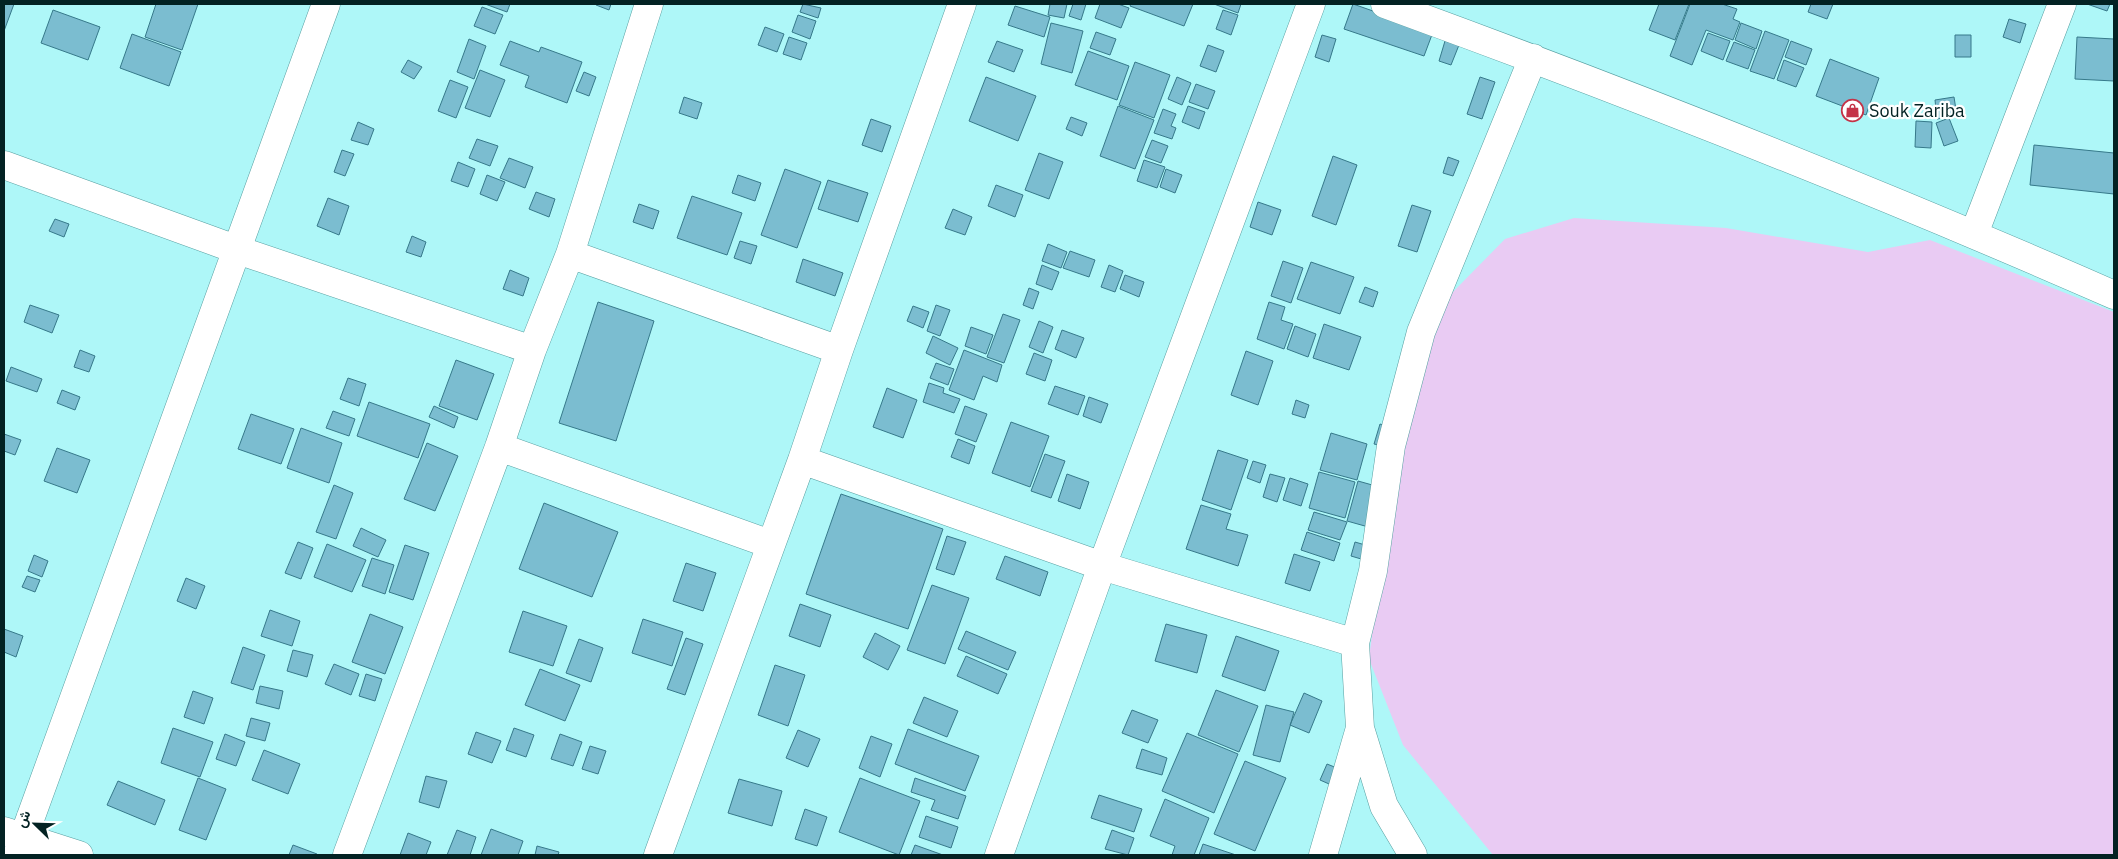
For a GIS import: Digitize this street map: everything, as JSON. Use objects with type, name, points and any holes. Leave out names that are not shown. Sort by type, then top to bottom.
[{"type":"street","points":[[79,855],[14,841],[238,250],[326,4]]},
{"type":"street","points":[[347,855],[532,350],[570,254],[649,4]]},
{"type":"street","points":[[658,855],[802,460],[839,350],[962,4]]},
{"type":"street","points":[[999,855],[1102,566],[1311,4]]},
{"type":"street","points":[[1385,4],[1533,58],[1974,234],[2114,295]]},
{"type":"street","points":[[1974,234],[2062,4]]},
{"type":"street","points":[[1413,855],[1384,806],[1360,728],[1356,644],[1373,571],[1392,446],[1421,332],[1533,58]]},
{"type":"street","points":[[4,165],[238,250],[532,350]]},
{"type":"street","points":[[570,254],[839,350]]},
{"type":"street","points":[[498,447],[770,544]]},
{"type":"street","points":[[802,460],[1102,566],[1356,644]]},
{"type":"street","points":[[1323,855],[1360,728]]},
{"type":"shaded area","points":[[1574,218],[1726,228],[1868,252],[1930,240],[2114,312],[2114,855],[1493,855],[1403,745],[1369,659],[1382,551],[1418,371],[1449,296],[1505,239]]},
{"type":"building","points":[[4,4],[14,4],[4,31]]},
{"type":"building","points":[[156,4],[198,4],[182,50],[145,37]]},
{"type":"building","points":[[485,4],[510,4],[507,12]]},
{"type":"building","points":[[596,4],[611,4],[609,10]]},
{"type":"building","points":[[803,4],[821,8],[818,18],[800,12]]},
{"type":"building","points":[[1050,4],[1067,4],[1064,18],[1048,15]]},
{"type":"building","points":[[1073,4],[1086,4],[1081,20],[1069,16]]},
{"type":"building","points":[[1100,4],[1118,4],[1129,8],[1121,28],[1095,18]]},
{"type":"building","points":[[1131,4],[1193,4],[1184,26],[1130,6]]},
{"type":"building","points":[[1214,4],[1241,4],[1238,13]]},
{"type":"building","points":[[1353,4],[1433,32],[1424,56],[1344,29]]},
{"type":"building","points":[[1659,4],[1689,4],[1675,40],[1649,30]]},
{"type":"building","points":[[1690,4],[1722,4],[1737,9],[1733,19],[1740,22],[1733,40],[1706,30],[1692,65],[1670,56]]},
{"type":"building","points":[[1811,4],[1833,4],[1827,19],[1808,12]]},
{"type":"building","points":[[2087,4],[2110,4],[2107,11]]},
{"type":"building","points":[[1015,6],[1050,17],[1044,37],[1008,25]]},
{"type":"building","points":[[482,7],[503,15],[495,34],[474,26]]},
{"type":"building","points":[[53,10],[100,27],[88,60],[41,43]]},
{"type":"building","points":[[1223,10],[1238,15],[1231,35],[1216,29]]},
{"type":"building","points":[[798,15],[816,21],[810,39],[792,32]]},
{"type":"building","points":[[2009,19],[2026,24],[2020,43],[2003,37]]},
{"type":"building","points":[[1051,23],[1083,31],[1072,73],[1041,64]]},
{"type":"building","points":[[1741,23],[1762,31],[1756,49],[1735,40]]},
{"type":"building","points":[[765,27],[784,34],[777,52],[758,45]]},
{"type":"building","points":[[1765,31],[1789,40],[1774,79],[1750,71]]},
{"type":"building","points":[[1096,32],[1116,39],[1110,55],[1090,48]]},
{"type":"building","points":[[1708,33],[1730,41],[1723,60],[1701,51]]},
{"type":"building","points":[[132,34],[181,52],[169,86],[120,68]]},
{"type":"building","points":[[1322,35],[1336,39],[1329,62],[1315,57]]},
{"type":"building","points":[[1955,35],[1971,35],[1971,57],[1955,57]]},
{"type":"building","points":[[789,37],[807,43],[801,60],[783,54]]},
{"type":"building","points":[[2077,37],[2114,39],[2114,81],[2075,79]]},
{"type":"building","points":[[469,39],[486,46],[474,79],[457,72]]},
{"type":"building","points":[[510,41],[539,52],[541,47],[582,62],[567,103],[525,87],[529,76],[500,65]]},
{"type":"building","points":[[997,41],[1023,50],[1014,72],[988,62]]},
{"type":"building","points":[[1445,41],[1459,45],[1451,65],[1439,61]]},
{"type":"building","points":[[1791,41],[1812,49],[1806,65],[1785,57]]},
{"type":"building","points":[[1734,42],[1755,50],[1748,69],[1726,61]]},
{"type":"building","points":[[1208,45],[1224,51],[1216,72],[1200,66]]},
{"type":"building","points":[[1088,51],[1129,66],[1117,100],[1075,85]]},
{"type":"building","points":[[1830,59],[1879,78],[1866,115],[1816,96]]},
{"type":"building","points":[[408,60],[422,67],[414,79],[401,72]]},
{"type":"building","points":[[1784,60],[1804,68],[1796,87],[1777,80]]},
{"type":"building","points":[[1135,62],[1170,75],[1154,118],[1119,105]]},
{"type":"building","points":[[480,70],[505,80],[490,117],[465,108]]},
{"type":"building","points":[[584,72],[596,77],[589,96],[576,91]]},
{"type":"building","points":[[986,77],[1036,96],[1018,141],[969,121]]},
{"type":"building","points":[[1177,77],[1191,83],[1182,105],[1168,99]]},
{"type":"building","points":[[1480,77],[1495,82],[1482,119],[1467,114]]},
{"type":"building","points":[[450,80],[468,87],[456,118],[438,111]]},
{"type":"building","points":[[1196,84],[1215,91],[1208,109],[1189,102]]},
{"type":"building","points":[[684,97],[702,103],[697,119],[679,113]]},
{"type":"building","points":[[1954,97],[1957,116],[1937,119],[1935,100]]},
{"type":"building","points":[[1118,106],[1154,120],[1135,169],[1100,156]]},
{"type":"building","points":[[1188,106],[1205,112],[1199,129],[1182,122]]},
{"type":"building","points":[[1163,109],[1176,114],[1171,126],[1176,128],[1172,139],[1154,133]]},
{"type":"building","points":[[1071,117],[1087,123],[1082,136],[1066,129]]},
{"type":"building","points":[[1949,118],[1958,141],[1944,146],[1936,123]]},
{"type":"building","points":[[871,119],[891,126],[882,152],[862,145]]},
{"type":"building","points":[[1916,121],[1932,122],[1931,148],[1915,147]]},
{"type":"building","points":[[358,122],[374,129],[368,145],[351,140]]},
{"type":"building","points":[[477,139],[498,146],[490,166],[469,158]]},
{"type":"building","points":[[1152,140],[1168,146],[1161,163],[1145,157]]},
{"type":"building","points":[[2034,145],[2114,153],[2114,194],[2030,185]]},
{"type":"building","points":[[342,150],[354,154],[345,176],[334,172]]},
{"type":"building","points":[[1039,153],[1063,162],[1049,199],[1025,190]]},
{"type":"building","points":[[1333,156],[1357,165],[1336,225],[1312,216]]},
{"type":"building","points":[[1448,157],[1459,161],[1453,176],[1443,173]]},
{"type":"building","points":[[509,158],[533,167],[525,188],[500,178]]},
{"type":"building","points":[[1144,160],[1165,167],[1157,188],[1137,181]]},
{"type":"building","points":[[458,162],[475,169],[468,187],[451,181]]},
{"type":"building","points":[[785,169],[821,182],[797,248],[761,235]]},
{"type":"building","points":[[1166,169],[1182,175],[1175,193],[1160,187]]},
{"type":"building","points":[[487,175],[505,182],[497,201],[480,194]]},
{"type":"building","points":[[738,175],[761,183],[755,201],[732,193]]},
{"type":"building","points":[[828,180],[868,193],[858,222],[818,209]]},
{"type":"building","points":[[996,185],[1023,195],[1015,217],[988,206]]},
{"type":"building","points":[[536,192],[555,199],[549,217],[529,209]]},
{"type":"building","points":[[692,196],[742,213],[727,255],[677,238]]},
{"type":"building","points":[[328,198],[349,206],[339,235],[317,226]]},
{"type":"building","points":[[1258,202],[1281,210],[1272,235],[1250,227]]},
{"type":"building","points":[[639,204],[659,211],[653,229],[633,222]]},
{"type":"building","points":[[1412,205],[1431,211],[1417,252],[1398,246]]},
{"type":"building","points":[[953,209],[972,217],[965,235],[945,228]]},
{"type":"building","points":[[55,219],[69,224],[64,237],[49,231]]},
{"type":"building","points":[[412,236],[426,242],[421,257],[406,252]]},
{"type":"building","points":[[740,241],[757,246],[751,264],[734,258]]},
{"type":"building","points":[[1048,244],[1067,252],[1061,268],[1042,261]]},
{"type":"building","points":[[1070,251],[1095,260],[1089,277],[1063,268]]},
{"type":"building","points":[[803,259],[843,273],[835,296],[796,282]]},
{"type":"building","points":[[1283,261],[1303,268],[1291,303],[1271,296]]},
{"type":"building","points":[[1311,262],[1354,277],[1340,314],[1297,299]]},
{"type":"building","points":[[1042,265],[1059,272],[1052,290],[1036,284]]},
{"type":"building","points":[[1109,265],[1123,271],[1115,292],[1101,287]]},
{"type":"building","points":[[510,270],[529,278],[523,296],[503,289]]},
{"type":"building","points":[[1125,275],[1144,282],[1139,297],[1120,289]]},
{"type":"building","points":[[1365,287],[1378,292],[1373,307],[1359,302]]},
{"type":"building","points":[[1029,288],[1039,292],[1033,309],[1023,305]]},
{"type":"building","points":[[598,302],[654,321],[616,441],[559,423]]},
{"type":"building","points":[[1269,302],[1285,307],[1281,320],[1293,324],[1284,349],[1257,339]]},
{"type":"building","points":[[30,305],[59,315],[52,333],[24,322]]},
{"type":"building","points":[[936,305],[950,310],[940,336],[927,331]]},
{"type":"building","points":[[913,306],[929,312],[923,328],[907,321]]},
{"type":"building","points":[[1003,314],[1020,320],[1004,363],[987,357]]},
{"type":"building","points":[[1039,321],[1053,327],[1043,353],[1029,347]]},
{"type":"building","points":[[1324,324],[1361,337],[1349,370],[1313,358]]},
{"type":"building","points":[[1295,326],[1316,334],[1308,357],[1287,349]]},
{"type":"building","points":[[971,327],[993,335],[986,354],[965,346]]},
{"type":"building","points":[[1062,330],[1084,338],[1076,358],[1055,349]]},
{"type":"building","points":[[933,336],[958,348],[950,365],[926,353]]},
{"type":"building","points":[[80,350],[95,356],[89,372],[74,367]]},
{"type":"building","points":[[964,350],[1002,365],[997,382],[983,376],[974,400],[949,390]]},
{"type":"building","points":[[1246,351],[1273,361],[1258,405],[1231,395]]},
{"type":"building","points":[[1034,353],[1052,360],[1045,381],[1026,374]]},
{"type":"building","points":[[456,360],[494,374],[477,420],[439,406]]},
{"type":"building","points":[[936,363],[954,369],[948,385],[930,378]]},
{"type":"building","points":[[11,367],[42,379],[37,392],[6,381]]},
{"type":"building","points":[[348,378],[366,384],[359,406],[340,399]]},
{"type":"building","points":[[929,383],[944,388],[943,393],[960,399],[954,413],[923,402]]},
{"type":"building","points":[[1055,386],[1085,396],[1078,415],[1048,404]]},
{"type":"building","points":[[887,388],[917,400],[903,438],[873,427]]},
{"type":"building","points":[[62,390],[80,397],[75,410],[57,403]]},
{"type":"building","points":[[1089,397],[1108,404],[1101,423],[1083,416]]},
{"type":"building","points":[[1296,400],[1309,405],[1305,418],[1292,414]]},
{"type":"building","points":[[369,402],[430,424],[418,458],[357,436]]},
{"type":"building","points":[[434,406],[458,417],[454,428],[429,417]]},
{"type":"building","points":[[965,406],[987,414],[976,442],[955,434]]},
{"type":"building","points":[[333,411],[355,419],[349,436],[326,428]]},
{"type":"building","points":[[251,414],[294,429],[281,464],[238,449]]},
{"type":"building","points":[[1011,422],[1049,436],[1030,487],[992,473]]},
{"type":"building","points":[[1380,424],[1393,428],[1388,447],[1374,444]]},
{"type":"building","points":[[301,428],[342,443],[329,483],[287,468]]},
{"type":"building","points":[[1331,433],[1367,444],[1357,480],[1320,470]]},
{"type":"building","points":[[4,434],[21,440],[15,455],[4,451]]},
{"type":"building","points":[[958,439],[975,446],[969,464],[951,457]]},
{"type":"building","points":[[427,443],[458,456],[435,511],[404,499]]},
{"type":"building","points":[[57,448],[90,460],[77,493],[44,481]]},
{"type":"building","points":[[1218,450],[1248,460],[1231,510],[1202,500]]},
{"type":"building","points":[[1045,454],[1065,461],[1051,498],[1031,491]]},
{"type":"building","points":[[1253,461],[1266,465],[1260,483],[1247,478]]},
{"type":"building","points":[[1319,472],[1355,482],[1345,518],[1309,508]]},
{"type":"building","points":[[1067,474],[1089,482],[1080,509],[1058,501]]},
{"type":"building","points":[[1270,474],[1285,478],[1277,502],[1263,497]]},
{"type":"building","points":[[1290,478],[1308,484],[1301,506],[1283,500]]},
{"type":"building","points":[[1358,481],[1383,488],[1372,528],[1347,521]]},
{"type":"building","points":[[334,485],[353,493],[336,539],[316,532]]},
{"type":"building","points":[[841,494],[943,529],[908,629],[806,594]]},
{"type":"building","points":[[544,503],[618,532],[592,597],[519,569]]},
{"type":"building","points":[[1201,505],[1231,514],[1226,529],[1248,535],[1238,566],[1186,549]]},
{"type":"building","points":[[1314,512],[1347,522],[1340,540],[1308,530]]},
{"type":"building","points":[[361,528],[386,540],[378,557],[353,546]]},
{"type":"building","points":[[1307,532],[1340,543],[1334,561],[1301,550]]},
{"type":"building","points":[[947,536],[966,542],[954,575],[936,569]]},
{"type":"building","points":[[298,542],[313,548],[301,579],[285,573]]},
{"type":"building","points":[[1355,542],[1372,547],[1368,561],[1351,556]]},
{"type":"building","points":[[327,544],[366,560],[352,592],[314,577]]},
{"type":"building","points":[[405,545],[429,553],[413,600],[389,592]]},
{"type":"building","points":[[1294,554],[1320,562],[1310,591],[1285,583]]},
{"type":"building","points":[[34,555],[48,561],[42,577],[28,571]]},
{"type":"building","points":[[1005,556],[1048,572],[1040,596],[996,579]]},
{"type":"building","points":[[372,558],[394,565],[385,594],[362,586]]},
{"type":"building","points":[[686,563],[716,573],[703,611],[673,601]]},
{"type":"building","points":[[27,576],[40,580],[35,592],[22,587]]},
{"type":"building","points":[[186,578],[205,586],[196,609],[177,601]]},
{"type":"building","points":[[932,585],[969,598],[945,664],[907,650]]},
{"type":"building","points":[[800,604],[831,615],[820,647],[789,636]]},
{"type":"building","points":[[270,610],[300,621],[292,646],[261,636]]},
{"type":"building","points":[[523,611],[567,626],[553,666],[509,652]]},
{"type":"building","points":[[370,614],[403,627],[385,674],[352,662]]},
{"type":"building","points":[[643,619],[683,632],[672,666],[632,653]]},
{"type":"building","points":[[1166,624],[1207,635],[1197,673],[1155,661]]},
{"type":"building","points":[[4,629],[23,636],[16,657],[4,652]]},
{"type":"building","points":[[966,631],[1016,652],[1008,670],[958,649]]},
{"type":"building","points":[[875,633],[900,646],[888,670],[863,657]]},
{"type":"building","points":[[1236,636],[1279,651],[1265,691],[1222,676]]},
{"type":"building","points":[[686,638],[703,644],[685,695],[667,689]]},
{"type":"building","points":[[579,639],[603,648],[591,682],[566,673]]},
{"type":"building","points":[[243,647],[265,655],[253,690],[231,683]]},
{"type":"building","points":[[293,650],[313,655],[307,677],[287,671]]},
{"type":"building","points":[[966,656],[1007,674],[998,694],[957,676]]},
{"type":"building","points":[[334,664],[359,674],[351,695],[325,684]]},
{"type":"building","points":[[775,665],[805,675],[788,726],[758,715]]},
{"type":"building","points":[[540,669],[580,685],[565,721],[525,705]]},
{"type":"building","points":[[366,674],[382,679],[375,701],[359,696]]},
{"type":"building","points":[[260,686],[283,691],[279,709],[256,703]]},
{"type":"building","points":[[1216,690],[1258,706],[1239,752],[1198,735]]},
{"type":"building","points":[[193,691],[213,698],[204,724],[184,717]]},
{"type":"building","points":[[1304,693],[1322,701],[1309,733],[1290,725]]},
{"type":"building","points":[[924,697],[958,711],[947,737],[913,723]]},
{"type":"building","points":[[1266,705],[1294,712],[1280,762],[1253,755]]},
{"type":"building","points":[[1132,710],[1158,720],[1148,743],[1122,733]]},
{"type":"building","points":[[251,718],[270,723],[265,741],[246,736]]},
{"type":"building","points":[[173,728],[213,742],[200,777],[161,763]]},
{"type":"building","points":[[514,728],[534,735],[526,757],[506,750]]},
{"type":"building","points":[[908,729],[979,756],[965,791],[895,764]]},
{"type":"building","points":[[798,730],[820,739],[808,767],[786,758]]},
{"type":"building","points":[[476,732],[501,741],[492,763],[468,754]]},
{"type":"building","points":[[1187,733],[1238,754],[1214,813],[1162,791]]},
{"type":"building","points":[[225,734],[245,742],[236,766],[216,759]]},
{"type":"building","points":[[560,734],[582,742],[573,766],[551,759]]},
{"type":"building","points":[[871,736],[892,744],[880,777],[859,768]]},
{"type":"building","points":[[590,746],[606,751],[598,774],[582,769]]},
{"type":"building","points":[[1142,749],[1167,758],[1162,775],[1136,768]]},
{"type":"building","points":[[264,750],[300,764],[288,794],[252,780]]},
{"type":"building","points":[[1245,761],[1286,778],[1255,851],[1214,834]]},
{"type":"building","points":[[1327,764],[1342,770],[1336,787],[1320,780]]},
{"type":"building","points":[[426,776],[447,781],[439,808],[419,802]]},
{"type":"building","points":[[198,778],[226,789],[206,840],[179,830]]},
{"type":"building","points":[[860,778],[920,801],[899,855],[839,832]]},
{"type":"building","points":[[915,778],[966,796],[958,819],[931,810],[935,800],[911,792]]},
{"type":"building","points":[[739,779],[782,791],[772,826],[728,813]]},
{"type":"building","points":[[118,781],[165,800],[155,825],[107,805]]},
{"type":"building","points":[[1099,795],[1142,809],[1134,832],[1091,818]]},
{"type":"building","points":[[1165,799],[1209,818],[1194,855],[1172,855],[1175,846],[1150,836]]},
{"type":"building","points":[[805,809],[827,817],[817,846],[795,839]]},
{"type":"building","points":[[926,816],[958,827],[951,848],[919,837]]},
{"type":"building","points":[[491,829],[523,841],[518,855],[481,855]]},
{"type":"building","points":[[457,830],[476,837],[470,855],[447,855]]},
{"type":"building","points":[[1112,830],[1134,838],[1128,855],[1105,849]]},
{"type":"building","points":[[408,833],[431,842],[426,855],[400,855]]},
{"type":"building","points":[[1203,844],[1236,855],[1199,855]]},
{"type":"building","points":[[293,845],[317,854],[317,855],[289,855]]},
{"type":"building","points":[[915,845],[943,855],[911,855]]},
{"type":"building","points":[[537,846],[559,852],[558,855],[535,855]]},
{"type":"place","name":"Souk Zariba","points":[[1853,111]]}]
